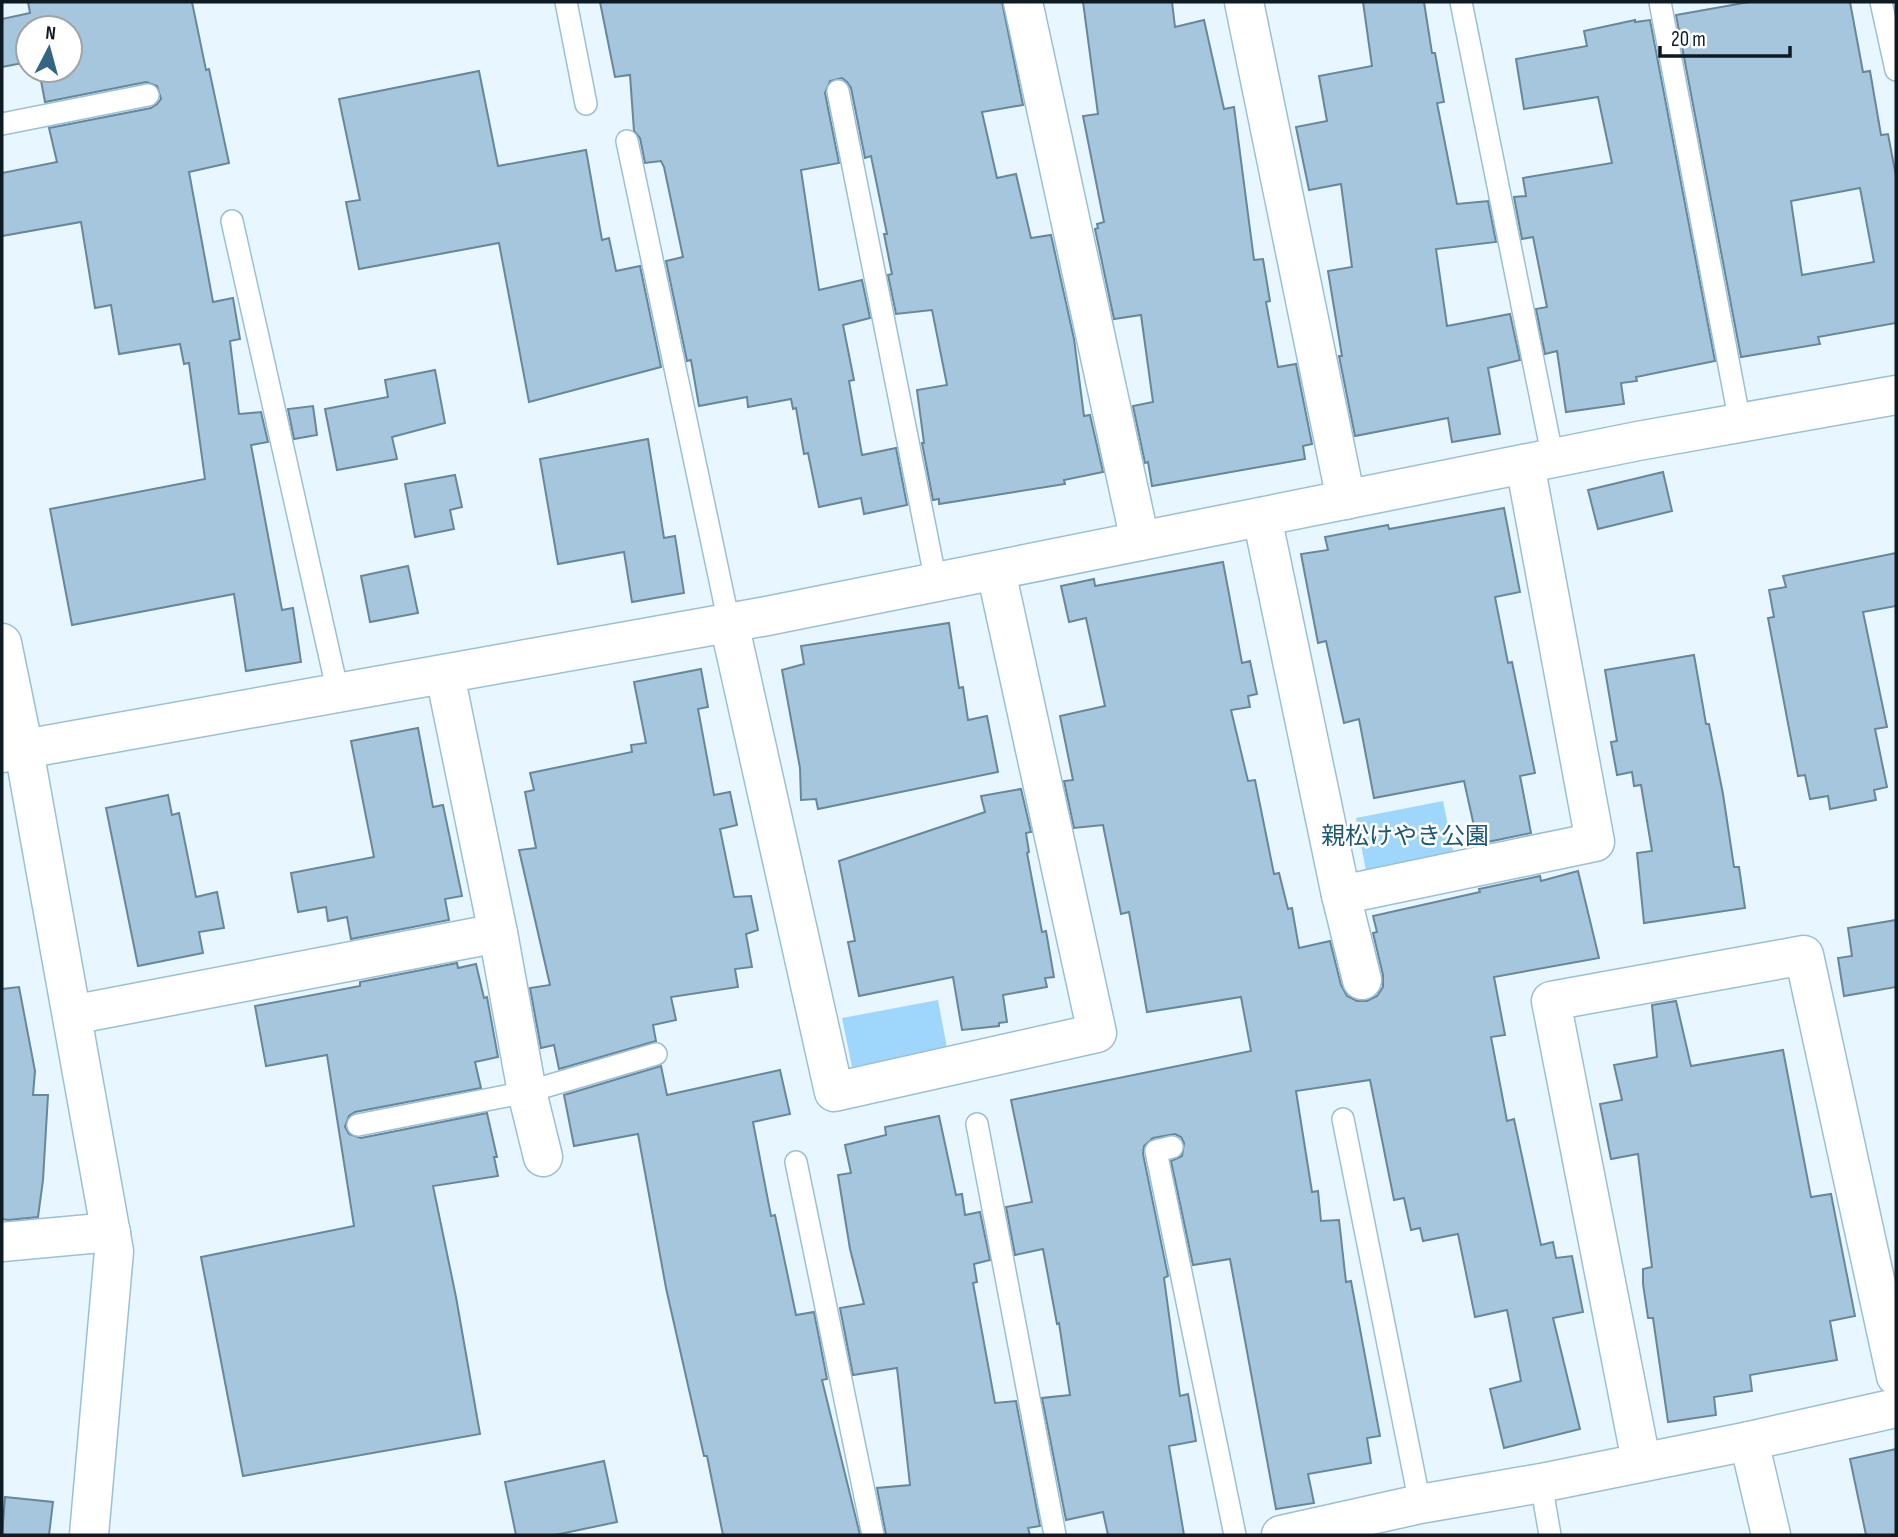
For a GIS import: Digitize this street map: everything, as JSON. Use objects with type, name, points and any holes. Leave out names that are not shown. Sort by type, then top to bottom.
[{"type":"street","points":[[1023,2],[1140,541]]},
{"type":"street","points":[[1244,2],[1346,500]]},
{"type":"street","points":[[13,752],[729,623],[1539,461],[1896,395]]},
{"type":"street","points":[[1342,895],[1595,842],[1539,461]]},
{"type":"street","points":[[1262,517],[1362,980]]},
{"type":"street","points":[[729,623],[834,1092],[1097,1033],[996,570]]},
{"type":"street","points":[[2,643],[13,752],[72,1015],[114,1251],[89,1535]]},
{"type":"street","points":[[445,675],[498,933],[527,1092],[543,1157]]},
{"type":"street","points":[[72,1015],[498,933]]},
{"type":"street","points":[[1641,1461],[1551,1001],[1804,955],[1896,1376]]},
{"type":"street","points":[[2,1242],[111,1232]]},
{"type":"street","points":[[1281,1535],[1350,1528],[1420,1504],[1541,1483],[1896,1408]]},
{"type":"street","points":[[1749,1441],[1771,1535]]},
{"type":"lane","points":[[566,2],[586,104]]},
{"type":"lane","points":[[1461,2],[1539,461]]},
{"type":"lane","points":[[1660,2],[1740,423]]},
{"type":"lane","points":[[1881,2],[1896,70]]},
{"type":"lane","points":[[838,90],[936,582]]},
{"type":"lane","points":[[2,124],[148,95]]},
{"type":"lane","points":[[628,141],[729,623]]},
{"type":"lane","points":[[232,221],[338,694]]},
{"type":"lane","points":[[358,1125],[527,1092],[656,1054]]},
{"type":"lane","points":[[1343,1119],[1420,1504]]},
{"type":"lane","points":[[977,1124],[1055,1535]]},
{"type":"lane","points":[[1172,1147],[1156,1152],[1235,1535]]},
{"type":"lane","points":[[796,1163],[873,1535]]},
{"type":"lane","points":[[1541,1483],[1550,1535]]},
{"type":"green space","name":"親松けやき公園","points":[[1443,801],[1454,855],[1366,871],[1356,818]]},
{"type":"green space","points":[[938,1000],[947,1048],[852,1067],[842,1018]]},
{"type":"building","points":[[28,2],[192,2],[229,163],[189,172],[213,302],[233,298],[240,339],[230,341],[239,414],[261,412],[268,442],[251,445],[282,610],[293,608],[301,662],[246,671],[234,594],[72,625],[50,509],[205,479],[189,363],[184,364],[180,344],[119,354],[111,305],[95,308],[81,222],[2,236],[2,173],[57,162],[49,128],[151,108],[161,99],[157,86],[146,82],[45,102],[42,84],[84,84],[84,14],[25,14],[30,13]]},
{"type":"building","points":[[600,2],[1002,2],[1023,105],[982,112],[997,178],[1016,174],[1031,238],[1051,235],[1074,339],[1084,416],[1090,415],[1103,472],[1064,480],[1065,484],[939,504],[939,499],[933,500],[922,443],[917,390],[947,385],[932,310],[896,314],[888,275],[892,274],[884,234],[887,234],[871,156],[865,158],[851,88],[842,78],[830,81],[825,93],[839,163],[801,170],[819,290],[862,280],[870,318],[843,325],[854,380],[849,381],[862,455],[896,448],[907,505],[864,514],[861,498],[819,507],[808,453],[804,454],[796,408],[793,409],[791,399],[748,407],[747,397],[699,406],[691,360],[687,361],[666,261],[683,257],[664,167],[661,161],[645,163],[640,138],[634,131],[630,75],[615,77]]},
{"type":"building","points":[[1083,2],[1172,2],[1175,27],[1204,20],[1224,109],[1234,107],[1254,260],[1263,259],[1270,301],[1266,302],[1278,367],[1296,364],[1312,444],[1303,446],[1305,459],[1152,486],[1133,406],[1153,402],[1141,315],[1114,319],[1095,229],[1098,228],[1097,224],[1104,222],[1083,116],[1098,114]]},
{"type":"building","points":[[1363,2],[1424,2],[1432,53],[1435,53],[1444,102],[1437,103],[1457,204],[1488,201],[1496,242],[1436,249],[1447,326],[1510,314],[1520,360],[1488,368],[1500,434],[1452,442],[1448,418],[1355,436],[1339,356],[1342,356],[1328,271],[1352,267],[1341,184],[1309,190],[1296,127],[1327,121],[1319,76],[1372,66]]},
{"type":"building","points":[[1749,2],[1850,2],[1863,72],[1870,71],[1881,135],[1888,134],[1896,176],[1896,323],[1818,337],[1820,344],[1741,357],[1676,15]],"holes":[[[1860,188],[1874,262],[1802,275],[1791,201]]]},
{"type":"building","points":[[14,16],[14,65],[2,67],[2,19]]},
{"type":"building","points":[[1635,20],[1650,20],[1715,361],[1636,377],[1637,381],[1621,383],[1624,404],[1566,412],[1557,351],[1545,354],[1536,309],[1547,307],[1533,237],[1522,239],[1514,197],[1526,196],[1523,178],[1612,163],[1598,97],[1524,109],[1516,59],[1587,46],[1584,31]]},
{"type":"building","points":[[479,71],[498,166],[586,150],[602,240],[609,238],[616,271],[640,266],[661,367],[529,402],[499,243],[359,269],[346,202],[360,200],[339,99]]},
{"type":"building","points":[[435,370],[445,423],[392,437],[397,459],[337,470],[325,409],[388,397],[385,380]]},
{"type":"building","points":[[313,406],[317,435],[294,439],[288,409]]},
{"type":"building","points":[[648,439],[664,538],[675,536],[684,593],[632,602],[624,552],[558,564],[540,459]]},
{"type":"building","points":[[1663,472],[1672,511],[1598,529],[1588,490]]},
{"type":"building","points":[[455,475],[462,507],[450,510],[454,529],[415,537],[405,484]]},
{"type":"building","points":[[1504,508],[1520,592],[1495,597],[1508,663],[1512,662],[1535,773],[1520,776],[1531,833],[1478,844],[1464,781],[1374,798],[1359,719],[1344,723],[1326,641],[1318,643],[1301,554],[1328,550],[1325,537],[1388,525],[1389,529]]},
{"type":"building","points":[[1896,553],[1896,606],[1863,612],[1887,727],[1875,729],[1887,787],[1874,790],[1876,800],[1830,809],[1828,796],[1810,799],[1805,775],[1798,776],[1768,618],[1774,617],[1769,590],[1786,587],[1783,576]]},
{"type":"building","points":[[1223,562],[1242,663],[1250,661],[1257,694],[1248,696],[1250,707],[1231,710],[1248,781],[1255,780],[1274,874],[1279,873],[1288,909],[1292,908],[1299,948],[1330,941],[1341,985],[1347,996],[1357,1001],[1367,1001],[1377,996],[1383,987],[1383,975],[1373,933],[1377,932],[1373,916],[1480,892],[1479,889],[1540,876],[1541,881],[1578,871],[1599,958],[1494,977],[1505,1035],[1491,1037],[1507,1121],[1514,1119],[1541,1245],[1553,1242],[1556,1258],[1572,1256],[1583,1312],[1553,1318],[1580,1429],[1504,1448],[1490,1389],[1521,1381],[1507,1310],[1475,1317],[1458,1234],[1423,1241],[1420,1228],[1411,1230],[1404,1198],[1394,1200],[1370,1080],[1296,1091],[1312,1192],[1318,1191],[1321,1221],[1339,1220],[1346,1282],[1351,1281],[1380,1436],[1367,1438],[1371,1463],[1308,1474],[1314,1503],[1276,1509],[1230,1259],[1193,1265],[1171,1161],[1182,1156],[1184,1143],[1181,1137],[1175,1134],[1153,1138],[1144,1146],[1143,1154],[1168,1276],[1164,1278],[1180,1396],[1188,1394],[1196,1441],[1169,1446],[1184,1535],[1108,1535],[1103,1512],[1066,1520],[1042,1398],[1070,1395],[1059,1323],[1057,1324],[1043,1249],[1015,1255],[1006,1207],[1032,1202],[1011,1100],[1251,1051],[1241,997],[1147,1012],[1129,912],[1121,914],[1103,825],[1074,828],[1064,781],[1073,780],[1060,716],[1105,706],[1086,618],[1069,622],[1061,586],[1094,579],[1095,586]]},
{"type":"building","points":[[408,566],[418,613],[370,622],[361,576]]},
{"type":"building","points":[[949,623],[959,688],[963,687],[968,720],[987,716],[998,772],[818,809],[816,799],[801,800],[800,768],[782,670],[804,664],[801,646]]},
{"type":"building","points":[[1694,655],[1706,724],[1709,724],[1723,794],[1734,867],[1739,867],[1745,908],[1644,923],[1637,853],[1652,851],[1641,785],[1634,786],[1632,772],[1617,775],[1611,742],[1617,741],[1605,670]]},
{"type":"building","points":[[701,669],[708,707],[698,709],[714,795],[730,792],[737,825],[720,829],[734,897],[751,896],[758,930],[746,934],[752,967],[735,969],[738,987],[671,997],[676,1020],[653,1025],[656,1041],[559,1069],[554,1045],[541,1048],[530,988],[550,985],[519,850],[536,848],[525,792],[534,790],[530,773],[632,752],[631,745],[646,743],[634,682]]},
{"type":"building","points":[[418,728],[433,807],[443,805],[462,896],[445,899],[449,920],[351,939],[347,917],[328,921],[326,907],[298,912],[291,873],[374,857],[351,741]]},
{"type":"building","points":[[1021,789],[1031,832],[1026,833],[1027,853],[1042,932],[1046,931],[1054,977],[1045,978],[1047,987],[1003,995],[1007,1022],[999,1023],[999,1026],[962,1030],[953,977],[859,996],[848,942],[855,941],[839,861],[985,812],[981,796]]},
{"type":"building","points":[[168,795],[172,815],[179,813],[196,897],[217,892],[224,928],[199,932],[203,953],[138,966],[106,808]]},
{"type":"building","points":[[1896,920],[1896,987],[1844,996],[1838,958],[1852,956],[1848,928]]},
{"type":"building","points":[[457,963],[458,968],[476,964],[484,998],[487,997],[498,1057],[475,1062],[481,1088],[355,1112],[349,1116],[345,1127],[349,1134],[361,1138],[487,1113],[497,1157],[494,1157],[498,1176],[433,1186],[480,1434],[243,1476],[201,1257],[354,1226],[327,1055],[266,1066],[255,1006],[360,986],[360,982]]},
{"type":"building","points":[[19,987],[35,1071],[33,1095],[48,1095],[38,1217],[8,1220],[2,1219],[2,989]]},
{"type":"building","points":[[1676,1001],[1691,1066],[1783,1050],[1811,1197],[1831,1194],[1855,1316],[1830,1321],[1837,1360],[1750,1375],[1752,1391],[1714,1397],[1716,1415],[1668,1422],[1653,1318],[1648,1318],[1643,1284],[1643,1269],[1652,1267],[1638,1154],[1611,1159],[1600,1104],[1622,1100],[1614,1065],[1657,1057],[1652,1005]]},
{"type":"building","points":[[661,1066],[667,1095],[780,1070],[790,1114],[753,1122],[771,1216],[775,1215],[796,1315],[814,1312],[827,1379],[822,1380],[860,1535],[723,1535],[707,1456],[704,1456],[666,1288],[638,1134],[574,1146],[564,1095]]},
{"type":"building","points":[[939,1116],[956,1195],[962,1194],[965,1215],[980,1212],[990,1260],[974,1264],[977,1282],[973,1283],[995,1403],[1016,1401],[1040,1526],[1028,1528],[1030,1535],[886,1535],[877,1488],[910,1485],[897,1368],[853,1375],[840,1308],[864,1304],[850,1249],[838,1175],[851,1173],[845,1145],[886,1135],[885,1127]]},
{"type":"building","points":[[1896,1449],[1896,1535],[1866,1535],[1850,1459]]},
{"type":"building","points":[[604,1461],[617,1522],[555,1535],[516,1535],[505,1482]]},
{"type":"building","points":[[5,1497],[53,1502],[49,1535],[2,1535]]}]
